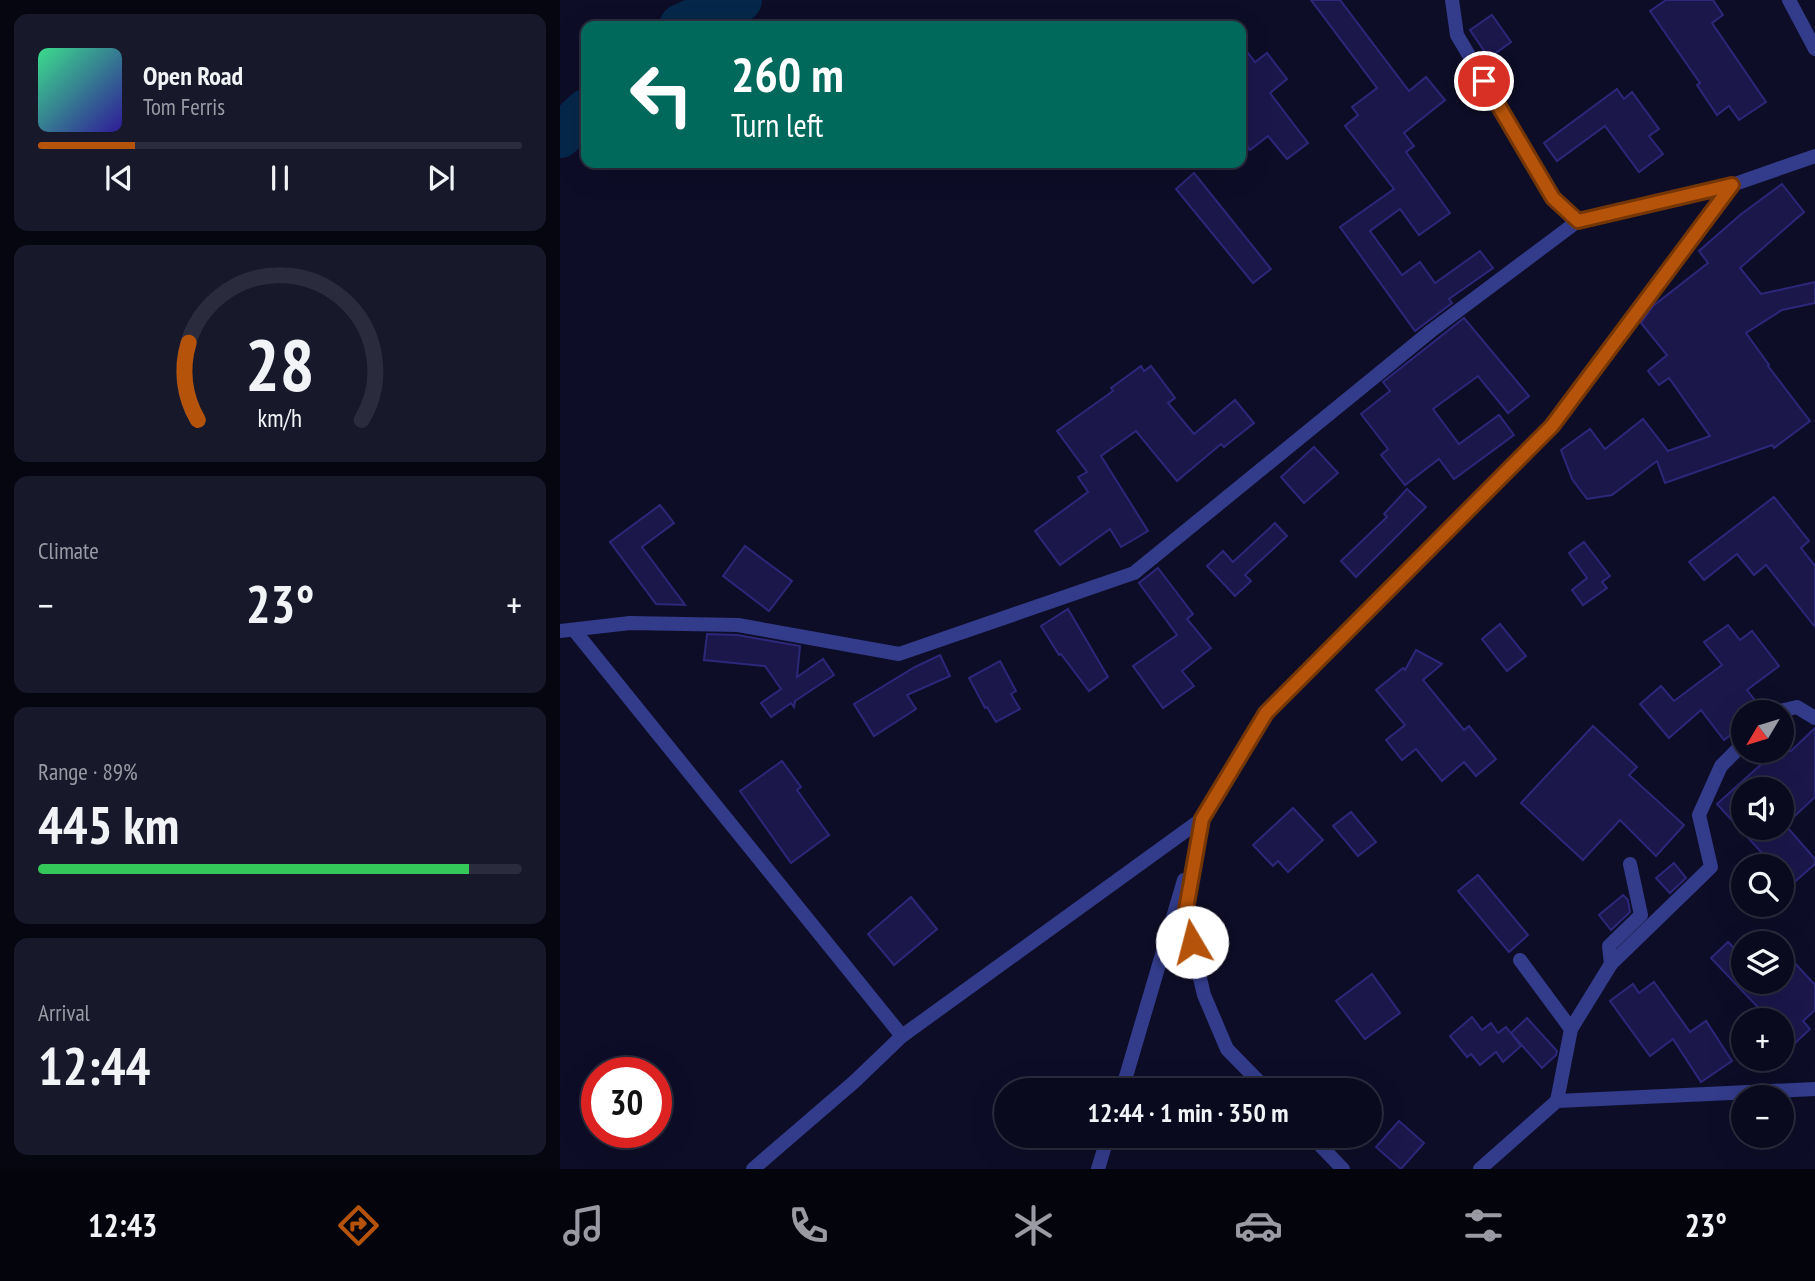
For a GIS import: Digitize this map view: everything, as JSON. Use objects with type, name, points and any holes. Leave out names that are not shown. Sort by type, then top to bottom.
[{"type":"street","points":[[1452,0],[1457,35],[1553,198],[1578,221]]},
{"type":"street","points":[[1789,0],[1815,49]]},
{"type":"street","points":[[567,631],[630,623],[738,625],[900,654],[1134,573],[1431,331],[1578,221],[1732,185],[1815,156]]},
{"type":"street","points":[[1126,1078],[1202,819],[1266,713],[1552,426],[1732,185]]},
{"type":"street","points":[[567,631],[902,1036]]},
{"type":"street","points":[[1794,708],[1815,718]]},
{"type":"street","points":[[1480,1169],[1557,1101],[1571,1028],[1611,964],[1711,867],[1699,815],[1721,766],[1731,756]]},
{"type":"street","points":[[753,1169],[854,1082],[902,1036],[1202,819]]},
{"type":"street","points":[[1202,819],[1185,915],[1204,995],[1227,1049],[1255,1078]]},
{"type":"street","points":[[1611,964],[1609,946],[1641,915],[1630,864]]},
{"type":"street","points":[[1520,960],[1571,1028]]},
{"type":"street","points":[[1557,1101],[1815,1089]]},
{"type":"street","points":[[1098,1169],[1104,1148]]},
{"type":"street","points":[[1323,1148],[1343,1169]]},
{"type":"building","points":[[1311,0],[1340,0],[1409,91],[1426,77],[1445,100],[1404,133],[1414,146],[1406,152],[1450,213],[1419,235],[1400,209],[1370,231],[1402,275],[1420,262],[1435,283],[1480,251],[1493,268],[1449,299],[1452,303],[1415,331],[1340,227],[1394,189],[1345,126],[1358,115],[1352,107],[1377,88]]},
{"type":"building","points":[[1666,0],[1713,0],[1723,15],[1712,23],[1766,102],[1739,120],[1729,106],[1717,115],[1697,85],[1700,83],[1650,11]]},
{"type":"building","points":[[1492,15],[1511,42],[1489,58],[1470,30]]},
{"type":"building","points":[[1246,50],[1255,62],[1267,53],[1287,79],[1270,93],[1308,143],[1287,159],[1268,136],[1250,150],[1246,145]]},
{"type":"building","points":[[1617,89],[1624,99],[1632,92],[1659,129],[1649,136],[1663,154],[1639,172],[1605,126],[1557,161],[1544,143]]},
{"type":"building","points":[[1194,173],[1271,269],[1253,283],[1176,189]]},
{"type":"building","points":[[1782,184],[1804,212],[1740,268],[1761,294],[1815,282],[1815,303],[1782,310],[1746,333],[1810,421],[1774,448],[1772,445],[1665,483],[1657,461],[1612,495],[1587,499],[1572,479],[1561,450],[1590,429],[1605,449],[1643,419],[1668,451],[1710,436],[1669,378],[1659,385],[1648,371],[1667,355],[1641,323],[1653,306],[1708,263],[1699,251],[1740,215]]},
{"type":"building","points":[[1464,318],[1529,396],[1508,413],[1478,376],[1433,409],[1459,444],[1499,415],[1514,435],[1454,479],[1439,459],[1405,485],[1381,455],[1388,449],[1361,414],[1390,391],[1383,382]]},
{"type":"building","points":[[1141,366],[1144,371],[1151,366],[1175,398],[1168,403],[1194,434],[1235,400],[1254,423],[1224,447],[1221,444],[1177,481],[1136,431],[1101,456],[1148,531],[1121,547],[1110,529],[1060,565],[1035,531],[1088,492],[1078,477],[1087,472],[1057,431],[1113,391],[1111,388]]},
{"type":"building","points":[[1314,447],[1338,473],[1304,503],[1281,477]]},
{"type":"building","points":[[1407,489],[1426,507],[1356,577],[1341,561],[1387,517],[1384,514]]},
{"type":"building","points":[[1774,497],[1809,541],[1801,548],[1815,566],[1815,627],[1766,565],[1754,575],[1737,554],[1704,580],[1689,562]]},
{"type":"building","points":[[660,505],[674,523],[642,547],[685,605],[656,604],[610,542]]},
{"type":"building","points":[[1275,523],[1287,536],[1245,575],[1251,581],[1235,596],[1207,566],[1223,551],[1233,562]]},
{"type":"building","points":[[1584,542],[1610,576],[1602,582],[1607,588],[1583,605],[1572,590],[1587,578],[1569,553]]},
{"type":"building","points":[[745,546],[792,581],[769,611],[723,576]]},
{"type":"building","points":[[1158,568],[1193,614],[1187,619],[1211,648],[1182,671],[1194,686],[1163,708],[1133,666],[1177,635],[1139,583]]},
{"type":"building","points":[[1068,609],[1108,677],[1089,691],[1061,654],[1059,655],[1041,626]]},
{"type":"building","points":[[1500,624],[1526,656],[1507,671],[1482,639]]},
{"type":"building","points":[[1728,625],[1740,640],[1752,631],[1779,666],[1747,690],[1755,700],[1731,700],[1731,734],[1724,740],[1701,710],[1669,738],[1640,704],[1661,686],[1674,701],[1722,665],[1704,642]]},
{"type":"building","points":[[707,634],[737,635],[800,646],[797,677],[823,659],[834,675],[795,701],[794,707],[791,703],[771,717],[761,703],[781,689],[765,666],[704,660]]},
{"type":"building","points":[[1416,650],[1442,664],[1423,680],[1464,730],[1469,726],[1496,759],[1476,776],[1464,762],[1442,781],[1416,749],[1402,760],[1386,740],[1405,725],[1376,690],[1403,668],[1405,670]]},
{"type":"building","points":[[940,655],[950,676],[907,695],[916,709],[874,736],[854,704]]},
{"type":"building","points":[[1000,661],[1016,691],[1011,694],[1020,709],[996,722],[969,678]]},
{"type":"building","points":[[1593,726],[1637,767],[1629,775],[1684,825],[1656,856],[1620,820],[1583,860],[1521,803]]},
{"type":"building","points":[[1815,728],[1815,797],[1794,817],[1794,777],[1747,777],[1763,763],[1794,763],[1794,748]]},
{"type":"building","points":[[782,761],[801,787],[797,790],[829,835],[791,863],[740,791]]},
{"type":"building","points":[[1731,791],[1731,819],[1717,804]]},
{"type":"building","points":[[1293,808],[1323,840],[1288,872],[1278,861],[1273,866],[1253,845]]},
{"type":"building","points":[[1351,812],[1376,842],[1358,856],[1333,826]]},
{"type":"building","points":[[1794,835],[1815,859],[1815,864],[1794,882],[1794,854],[1763,854],[1750,840],[1794,840]]},
{"type":"building","points":[[1674,863],[1686,878],[1670,893],[1656,878]]},
{"type":"building","points":[[1478,875],[1528,935],[1509,952],[1458,891]]},
{"type":"building","points":[[1623,895],[1628,900],[1630,912],[1611,930],[1599,915]]},
{"type":"building","points":[[911,897],[937,929],[894,965],[868,934]]},
{"type":"building","points":[[1728,942],[1731,945],[1731,979],[1711,958]]},
{"type":"building","points":[[1794,962],[1815,985],[1815,1010],[1803,1021],[1810,1029],[1794,1044],[1794,1008],[1759,1008],[1745,994],[1794,994]]},
{"type":"building","points":[[1372,974],[1400,1013],[1365,1039],[1336,1001]]},
{"type":"building","points":[[1654,982],[1690,1032],[1706,1021],[1731,1062],[1701,1082],[1673,1039],[1650,1056],[1610,1001],[1633,984],[1639,993]]},
{"type":"building","points":[[1472,1017],[1482,1030],[1491,1023],[1498,1033],[1506,1027],[1521,1046],[1503,1062],[1496,1052],[1480,1065],[1471,1054],[1467,1057],[1450,1036]]},
{"type":"building","points":[[1527,1018],[1557,1051],[1542,1068],[1511,1033]]},
{"type":"building","points":[[1399,1121],[1424,1143],[1401,1169],[1377,1148],[1382,1148],[1382,1140]]},
{"type":"waterway","points":[[692,21],[740,0]]},
{"type":"waterway","points":[[560,136],[581,116]]},
{"type":"route","points":[[1192,942],[1185,915],[1202,819],[1266,713],[1552,426],[1732,185],[1578,221],[1553,198],[1484,81]]}]
